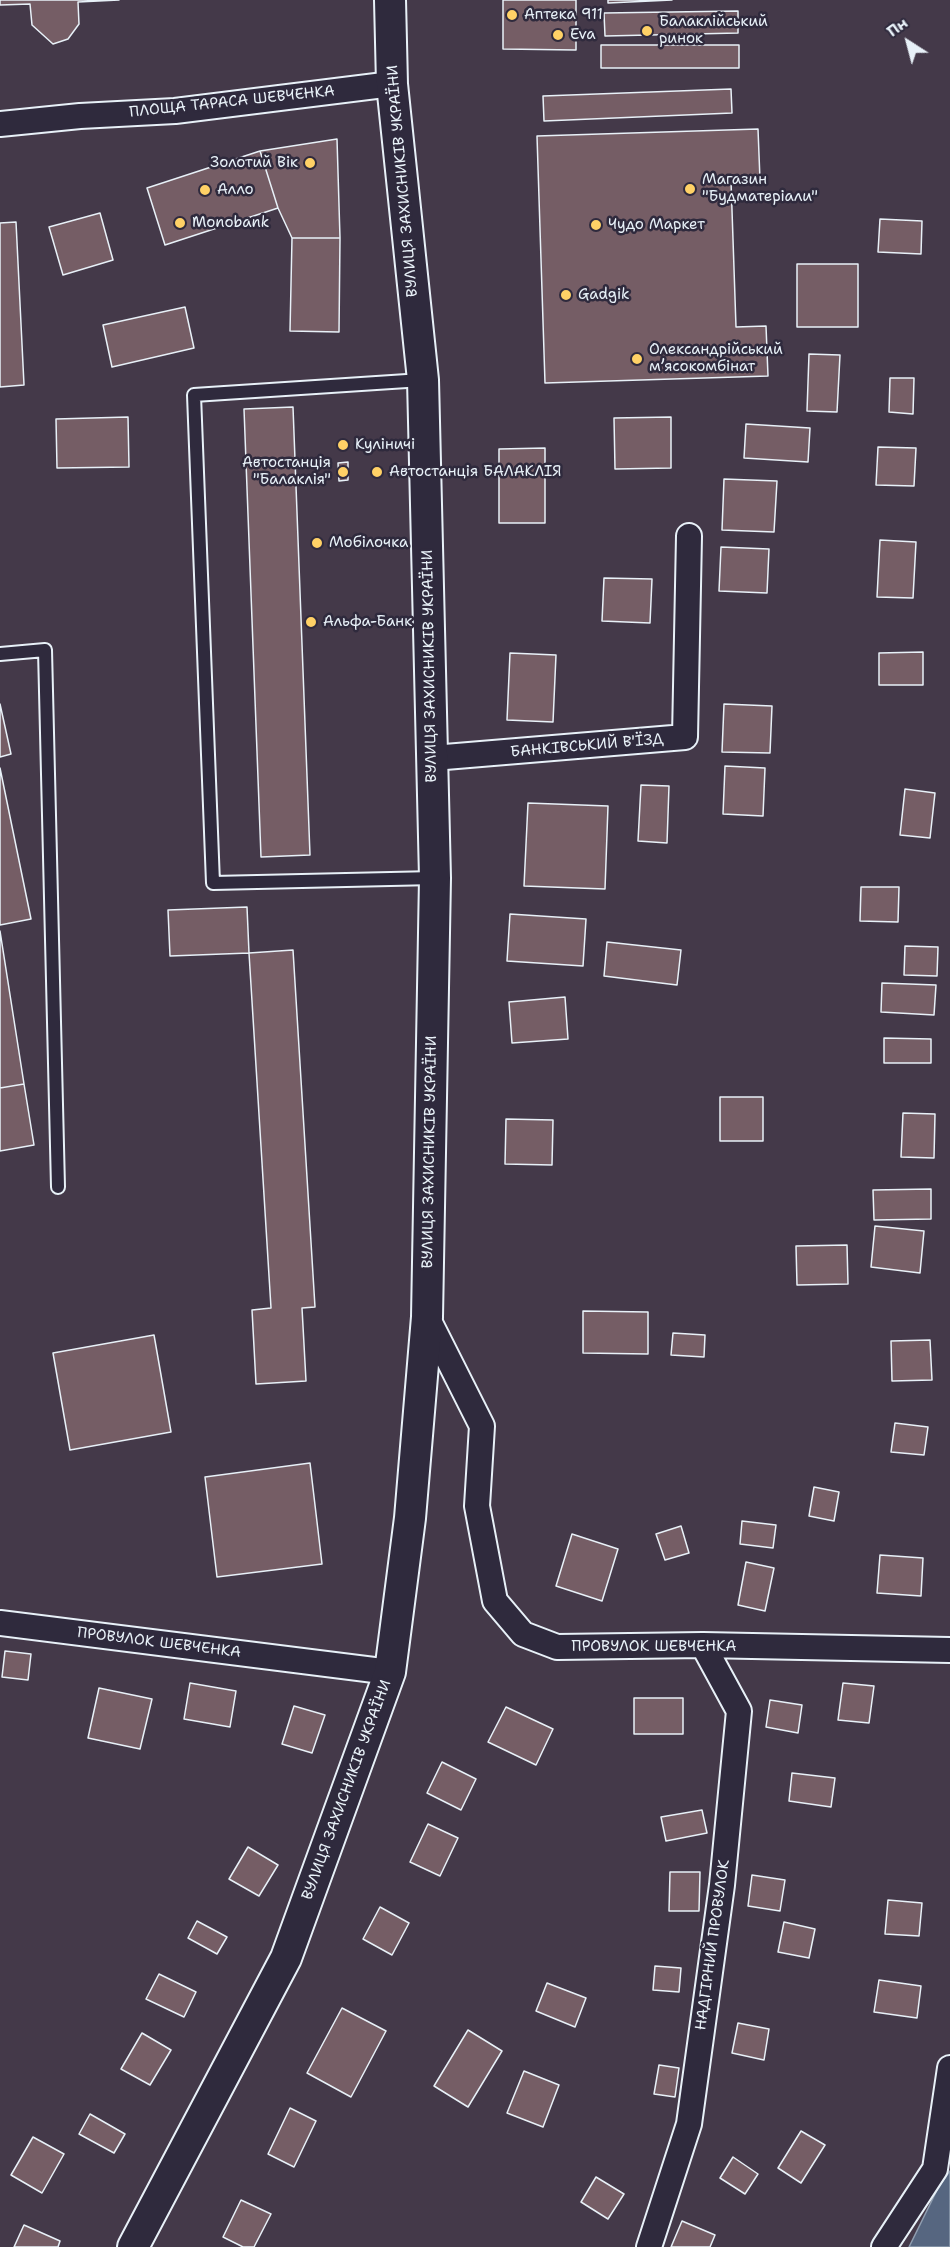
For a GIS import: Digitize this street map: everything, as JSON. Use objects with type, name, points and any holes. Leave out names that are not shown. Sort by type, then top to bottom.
[{"type":"street","name":"ВУЛИЦЯ ЗАХИСНИКІВ УКРАЇНИ","points":[[133,2247],[286,1958],[390,1672],[410,1518],[427,1317],[435,878],[423,380],[392,84],[390,0]]},
{"type":"street","name":"ПЛОЩА ТАРАСА ШЕВЧЕНКА","points":[[0,124],[80,116],[175,111],[392,84]]},
{"type":"street","name":"БАНКІВСЬКИЙ В'ЇЗД","points":[[433,758],[685,738],[689,536]]},
{"type":"street","name":"ПРОВУЛОК ШЕВЧЕНКА","points":[[427,1317],[482,1426],[477,1506],[495,1601],[523,1634],[557,1647],[703,1645],[950,1650]]},
{"type":"street","name":"ПРОВУЛОК ШЕВЧЕНКА","points":[[0,1623],[390,1672]]},
{"type":"street","name":"НАДГІРНИЙ ПРОВУЛОК","points":[[649,2247],[689,2124],[722,1885],[739,1711],[703,1645]]},
{"type":"street","points":[[884,2247],[935,2169],[950,2067]]},
{"type":"lane","points":[[423,380],[195,395],[213,883],[435,878]]},
{"type":"lane","points":[[0,654],[45,650],[58,1186]]},
{"type":"water","points":[[950,2171],[950,2247],[909,2247],[939,2186]]},
{"type":"building","points":[[0,0],[119,0],[78,2],[79,24],[68,39],[53,44],[32,25],[30,4],[0,5]]},
{"type":"building","points":[[503,0],[576,0],[576,50],[503,49]]},
{"type":"building","points":[[608,0],[672,0],[608,3]]},
{"type":"building","points":[[738,11],[738,33],[605,36],[604,13]]},
{"type":"building","points":[[601,45],[739,45],[739,68],[601,68]]},
{"type":"building","points":[[731,89],[732,113],[544,121],[543,96]]},
{"type":"building","points":[[758,129],[760,180],[731,181],[736,327],[766,326],[768,376],[545,383],[537,136]]},
{"type":"building","points":[[337,139],[340,238],[292,238],[278,208],[260,151]]},
{"type":"building","points":[[260,151],[278,208],[165,245],[147,188]]},
{"type":"building","points":[[100,213],[113,260],[63,275],[49,227]]},
{"type":"building","points":[[880,219],[922,221],[921,254],[878,252]]},
{"type":"building","points":[[16,222],[24,385],[0,387],[0,223]]},
{"type":"building","points":[[292,238],[340,238],[339,332],[290,331]]},
{"type":"building","points":[[797,264],[858,264],[858,327],[797,327]]},
{"type":"building","points":[[185,307],[194,348],[112,367],[103,325]]},
{"type":"building","points":[[809,354],[840,355],[837,412],[807,411]]},
{"type":"building","points":[[890,378],[914,378],[913,414],[889,412]]},
{"type":"building","points":[[293,407],[310,855],[261,857],[244,409]]},
{"type":"building","points":[[128,417],[129,467],[57,468],[56,419]]},
{"type":"building","points":[[671,417],[671,468],[615,469],[614,418]]},
{"type":"building","points":[[746,424],[810,428],[808,462],[744,458]]},
{"type":"building","points":[[878,447],[916,448],[914,486],[876,485]]},
{"type":"building","points":[[545,448],[545,523],[499,523],[499,449]]},
{"type":"building","name":"Автостанція \"Балаклія\"","points":[[348,462],[348,480],[339,481],[338,463]]},
{"type":"building","points":[[724,479],[777,481],[774,532],[722,530]]},
{"type":"building","points":[[880,540],[916,542],[913,598],[877,597]]},
{"type":"building","points":[[721,547],[769,549],[767,593],[719,591]]},
{"type":"building","points":[[604,578],[652,579],[650,623],[602,621]]},
{"type":"building","points":[[923,652],[923,685],[879,685],[879,653]]},
{"type":"building","points":[[510,653],[556,655],[553,722],[507,720]]},
{"type":"building","points":[[0,704],[11,754],[0,757]]},
{"type":"building","points":[[724,704],[772,706],[770,753],[722,752]]},
{"type":"building","points":[[725,766],[765,768],[763,816],[723,814]]},
{"type":"building","points":[[0,768],[31,919],[0,925]]},
{"type":"building","points":[[641,785],[669,786],[667,843],[638,841]]},
{"type":"building","points":[[905,789],[935,793],[930,838],[900,835]]},
{"type":"building","points":[[528,803],[608,806],[605,889],[524,886]]},
{"type":"building","points":[[861,887],[899,887],[898,922],[860,921]]},
{"type":"building","points":[[247,907],[249,953],[170,956],[168,910]]},
{"type":"building","points":[[510,914],[586,919],[583,966],[507,961]]},
{"type":"building","points":[[0,931],[24,1084],[0,1088]]},
{"type":"building","points":[[607,942],[681,950],[677,985],[604,976]]},
{"type":"building","points":[[905,946],[938,947],[937,976],[904,975]]},
{"type":"building","points":[[293,950],[315,1307],[302,1308],[306,1381],[256,1384],[252,1310],[271,1308],[249,953]]},
{"type":"building","points":[[882,983],[936,985],[934,1015],[881,1012]]},
{"type":"building","points":[[565,997],[568,1039],[512,1043],[509,1002]]},
{"type":"building","points":[[884,1038],[931,1039],[931,1063],[884,1063]]},
{"type":"building","points":[[24,1084],[34,1145],[0,1151],[0,1088]]},
{"type":"building","points":[[720,1097],[763,1097],[763,1141],[720,1141]]},
{"type":"building","points":[[903,1113],[935,1114],[934,1158],[901,1157]]},
{"type":"building","points":[[506,1119],[553,1120],[552,1165],[505,1164]]},
{"type":"building","points":[[931,1189],[931,1219],[874,1220],[873,1190]]},
{"type":"building","points":[[875,1226],[924,1231],[920,1273],[871,1267]]},
{"type":"building","points":[[847,1245],[848,1284],[797,1285],[796,1246]]},
{"type":"building","points":[[583,1311],[648,1312],[648,1354],[583,1353]]},
{"type":"building","points":[[673,1333],[705,1335],[704,1357],[671,1355]]},
{"type":"building","points":[[154,1335],[171,1432],[70,1450],[53,1353]]},
{"type":"building","points":[[930,1340],[932,1380],[892,1381],[891,1341]]},
{"type":"building","points":[[895,1423],[928,1427],[924,1455],[891,1452]]},
{"type":"building","points":[[310,1463],[322,1564],[217,1577],[205,1477]]},
{"type":"building","points":[[814,1487],[839,1492],[834,1521],[809,1516]]},
{"type":"building","points":[[742,1521],[776,1525],[773,1548],[740,1544]]},
{"type":"building","points":[[681,1526],[689,1553],[665,1560],[656,1534]]},
{"type":"building","points":[[572,1534],[618,1549],[602,1601],[556,1586]]},
{"type":"building","points":[[880,1555],[923,1558],[921,1596],[877,1593]]},
{"type":"building","points":[[746,1562],[774,1568],[765,1611],[738,1605]]},
{"type":"building","points":[[5,1651],[31,1654],[28,1680],[2,1677]]},
{"type":"building","points":[[190,1683],[236,1691],[230,1727],[184,1719]]},
{"type":"building","points":[[843,1683],[874,1686],[869,1723],[838,1720]]},
{"type":"building","points":[[99,1688],[152,1699],[140,1749],[88,1738]]},
{"type":"building","points":[[634,1698],[683,1698],[683,1734],[634,1734]]},
{"type":"building","points":[[770,1700],[802,1705],[798,1733],[766,1727]]},
{"type":"building","points":[[294,1706],[325,1715],[312,1753],[282,1744]]},
{"type":"building","points":[[506,1707],[553,1729],[536,1765],[488,1742]]},
{"type":"building","points":[[442,1762],[476,1779],[461,1810],[427,1793]]},
{"type":"building","points":[[792,1773],[835,1778],[831,1807],[789,1801]]},
{"type":"building","points":[[702,1810],[707,1833],[666,1841],[661,1817]]},
{"type":"building","points":[[428,1824],[458,1838],[440,1876],[410,1862]]},
{"type":"building","points":[[248,1847],[278,1865],[259,1896],[229,1879]]},
{"type":"building","points":[[670,1872],[700,1872],[699,1911],[669,1911]]},
{"type":"building","points":[[752,1875],[785,1880],[780,1911],[748,1906]]},
{"type":"building","points":[[888,1900],[922,1903],[919,1936],[885,1934]]},
{"type":"building","points":[[380,1907],[409,1923],[392,1955],[363,1939]]},
{"type":"building","points":[[197,1921],[227,1937],[217,1954],[188,1938]]},
{"type":"building","points":[[784,1922],[815,1929],[809,1958],[778,1952]]},
{"type":"building","points":[[655,1966],[681,1968],[679,1992],[653,1990]]},
{"type":"building","points":[[159,1974],[196,1992],[184,2017],[146,1999]]},
{"type":"building","points":[[879,1980],[921,1986],[917,2018],[874,2012]]},
{"type":"building","points":[[547,1983],[586,1998],[575,2027],[536,2011]]},
{"type":"building","points":[[342,2008],[386,2031],[351,2097],[307,2073]]},
{"type":"building","points":[[738,2023],[769,2029],[764,2060],[732,2053]]},
{"type":"building","points":[[468,2030],[502,2051],[468,2107],[434,2086]]},
{"type":"building","points":[[142,2033],[171,2050],[150,2085],[121,2069]]},
{"type":"building","points":[[659,2065],[679,2068],[675,2097],[654,2094]]},
{"type":"building","points":[[524,2071],[559,2085],[543,2127],[507,2113]]},
{"type":"building","points":[[290,2108],[316,2121],[294,2167],[268,2154]]},
{"type":"building","points":[[90,2114],[125,2134],[114,2153],[79,2134]]},
{"type":"building","points":[[801,2131],[825,2145],[801,2183],[778,2168]]},
{"type":"building","points":[[33,2137],[64,2154],[42,2193],[11,2175]]},
{"type":"building","points":[[733,2157],[758,2174],[745,2194],[720,2178]]},
{"type":"building","points":[[596,2177],[624,2194],[608,2219],[581,2202]]},
{"type":"building","points":[[241,2200],[271,2214],[254,2247],[243,2247],[223,2237]]},
{"type":"building","points":[[682,2221],[715,2235],[710,2247],[671,2247]]},
{"type":"building","points":[[24,2225],[60,2241],[58,2247],[14,2247]]},
{"type":"place","name":"Аптека 911","points":[[512,15]]},
{"type":"place","name":"Балаклійський ринок","points":[[647,31]]},
{"type":"place","name":"Eva","points":[[558,35]]},
{"type":"place","name":"Золотий Вік","points":[[310,163]]},
{"type":"place","name":"Магазин \"Будматеріали\"","points":[[690,189]]},
{"type":"place","name":"Алло","points":[[205,190]]},
{"type":"place","name":"Monobank","points":[[180,223]]},
{"type":"place","name":"Чудо Маркет","points":[[596,225]]},
{"type":"place","name":"Gadgik","points":[[566,295]]},
{"type":"place","name":"Олександрійський мʼясокомбінат","points":[[637,359]]},
{"type":"place","name":"Куліничі","points":[[343,445]]},
{"type":"place","name":"Автостанція \"Балаклія\"","points":[[343,472]]},
{"type":"place","name":"Автостанція БАЛАКЛІЯ","points":[[377,472]]},
{"type":"place","name":"Мобілочка","points":[[317,543]]},
{"type":"place","name":"Альфа-Банк","points":[[311,622]]}]
